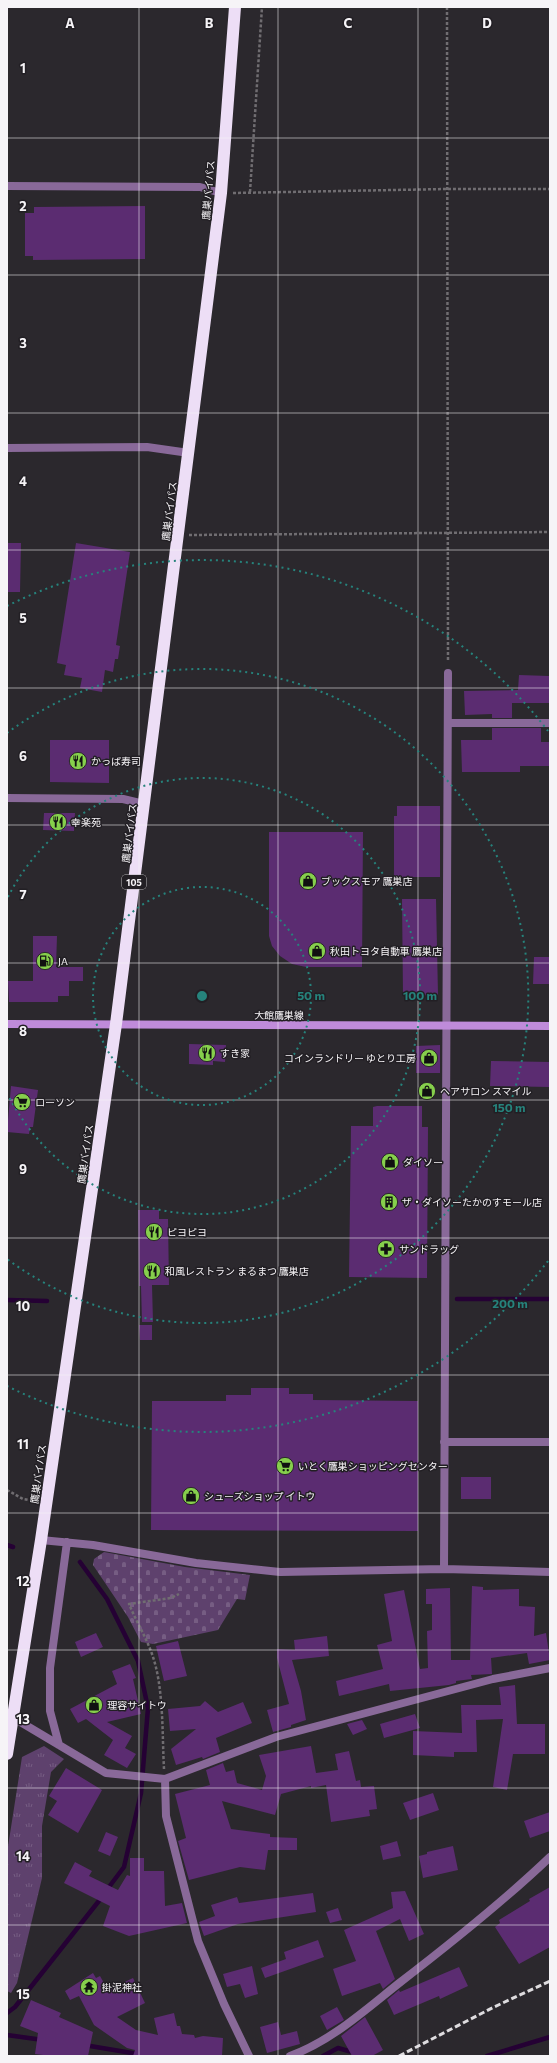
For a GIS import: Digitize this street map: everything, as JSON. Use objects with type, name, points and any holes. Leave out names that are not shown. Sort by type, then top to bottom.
[{"type":"highway","name":"鷹巣バイパス","points":[[7,1754],[9,1715],[41,1540],[116,1024],[179,535],[221,193],[235,7]]},
{"type":"main road","name":"大館鷹巣線","points":[[7,1024],[550,1026]]},
{"type":"street","points":[[7,186],[200,187],[221,193]]},
{"type":"street","points":[[7,448],[148,447],[189,453]]},
{"type":"street","points":[[444,1569],[448,673]]},
{"type":"street","points":[[448,723],[550,723]]},
{"type":"street","points":[[7,798],[123,799],[144,804]]},
{"type":"street","points":[[444,1442],[550,1442]]},
{"type":"street","points":[[41,1540],[67,1542],[196,1563],[280,1572],[444,1569],[550,1572]]},
{"type":"street","points":[[59,1745],[50,1711],[50,1668],[67,1542]]},
{"type":"street","points":[[9,1715],[106,1773],[165,1780],[276,1737],[493,1679],[550,1668]]},
{"type":"street","points":[[165,1780],[166,1816],[198,1942],[224,2004],[249,2056]]},
{"type":"street","points":[[290,2056],[310,2049],[347,2025],[442,1950],[550,1856]]},
{"type":"path","points":[[250,192],[262,7]]},
{"type":"path","points":[[446,7],[448,673]]},
{"type":"path","points":[[221,193],[447,189],[550,189]]},
{"type":"path","points":[[179,535],[550,532]]},
{"type":"path","points":[[7,1490],[23,1499],[46,1504]]},
{"type":"path","points":[[165,1780],[158,1682],[152,1654],[137,1625],[129,1604],[171,1598],[179,1594]]},
{"type":"green space","points":[[104,1552],[185,1567],[250,1575],[245,1600],[237,1599],[218,1630],[153,1644],[141,1642],[128,1617],[93,1565],[94,1559]]},
{"type":"green space","points":[[44,1746],[64,1759],[51,1772],[42,1826],[42,1878],[17,1983],[11,1993],[7,1991],[7,1853],[22,1757]]},
{"type":"building","points":[[145,206],[145,259],[33,260],[33,256],[25,256],[25,213],[34,213],[34,207]]},
{"type":"building","points":[[7,543],[21,543],[20,592],[7,592]]},
{"type":"building","points":[[76,543],[130,552],[116,645],[120,646],[118,659],[115,659],[113,672],[105,670],[102,692],[80,688],[82,678],[64,675],[66,665],[57,663]]},
{"type":"building","points":[[519,675],[549,676],[549,703],[512,703],[512,718],[492,718],[492,714],[465,715],[464,691],[518,690]]},
{"type":"building","points":[[492,728],[541,728],[541,742],[550,742],[550,766],[520,766],[520,772],[462,772],[461,740],[492,740]]},
{"type":"building","points":[[50,740],[109,740],[109,783],[50,782]]},
{"type":"building","points":[[397,806],[440,806],[440,877],[394,877],[394,816],[397,816]]},
{"type":"building","points":[[44,813],[75,813],[74,831],[43,830]]},
{"type":"building","points":[[269,832],[363,832],[362,967],[306,967],[292,964],[280,956],[272,946],[269,936]]},
{"type":"building","points":[[402,899],[436,899],[438,995],[403,996]]},
{"type":"building","points":[[33,936],[57,936],[56,967],[83,967],[83,981],[69,981],[69,996],[58,996],[58,1002],[9,1002],[8,981],[33,981]]},
{"type":"building","points":[[534,957],[550,957],[550,984],[533,984]]},
{"type":"building","name":"すき家","points":[[189,1044],[226,1045],[225,1062],[213,1061],[213,1065],[189,1064]]},
{"type":"building","points":[[440,1045],[440,1073],[416,1073],[416,1046]]},
{"type":"building","points":[[491,1061],[550,1062],[550,1087],[490,1086]]},
{"type":"building","name":"ローソン","points":[[11,1086],[38,1090],[33,1127],[30,1127],[29,1134],[7,1132]]},
{"type":"building","name":"ザ・ダイソーたかのすモール店","points":[[422,1106],[422,1127],[428,1127],[427,1278],[349,1277],[351,1126],[373,1126],[373,1107]]},
{"type":"building","points":[[138,1210],[159,1210],[159,1219],[168,1219],[169,1285],[152,1285],[153,1322],[142,1322],[141,1286],[139,1286]]},
{"type":"building","points":[[139,1325],[152,1325],[152,1340],[140,1340]]},
{"type":"building","name":"いとく鷹巣ショッピングセンター","points":[[251,1388],[289,1388],[289,1394],[313,1394],[313,1400],[418,1401],[418,1531],[151,1530],[152,1401],[226,1401],[226,1395],[251,1395]]},
{"type":"building","points":[[461,1477],[491,1477],[491,1499],[461,1499]]},
{"type":"building","points":[[472,1586],[483,1587],[483,1590],[519,1589],[519,1606],[535,1607],[534,1636],[546,1633],[550,1660],[529,1664],[527,1653],[491,1658],[492,1674],[471,1675],[472,1679],[456,1681],[456,1683],[449,1685],[390,1691],[389,1684],[339,1696],[336,1681],[383,1669],[377,1645],[392,1641],[384,1594],[404,1590],[420,1669],[428,1668],[427,1631],[432,1630],[432,1604],[426,1604],[426,1589],[450,1588],[451,1660],[470,1660]]},
{"type":"building","points":[[96,1633],[103,1647],[81,1657],[75,1642]]},
{"type":"building","points":[[327,1636],[329,1656],[292,1660],[301,1691],[306,1720],[291,1725],[291,1727],[273,1732],[267,1710],[289,1704],[277,1658],[277,1649],[295,1650],[294,1640]]},
{"type":"building","points":[[178,1641],[187,1676],[164,1681],[156,1646]]},
{"type":"building","points":[[130,1664],[136,1678],[133,1679],[141,1714],[107,1722],[132,1736],[125,1748],[136,1754],[127,1768],[104,1755],[113,1740],[86,1719],[78,1723],[70,1709],[117,1684],[112,1671]]},
{"type":"building","points":[[515,1685],[517,1724],[545,1724],[545,1754],[513,1754],[507,1790],[493,1787],[503,1719],[476,1720],[477,1752],[454,1752],[454,1757],[413,1755],[413,1731],[462,1733],[461,1705],[501,1705],[499,1687]]},
{"type":"building","points":[[205,1701],[218,1712],[243,1702],[252,1723],[216,1738],[220,1752],[203,1759],[202,1757],[176,1765],[171,1749],[196,1729],[170,1731],[168,1709],[200,1706]]},
{"type":"building","points":[[415,1714],[420,1728],[384,1738],[380,1724]]},
{"type":"building","points":[[362,1720],[367,1729],[353,1735],[347,1724]]},
{"type":"building","points":[[311,1746],[316,1773],[338,1770],[335,1754],[349,1751],[356,1781],[360,1780],[361,1787],[374,1786],[377,1809],[369,1810],[370,1816],[331,1822],[326,1785],[311,1788],[311,1786],[281,1794],[275,1815],[222,1801],[231,1829],[270,1834],[270,1837],[297,1838],[297,1850],[268,1850],[265,1870],[240,1867],[189,1880],[178,1841],[186,1838],[175,1794],[210,1785],[206,1770],[223,1763],[226,1772],[234,1770],[237,1783],[262,1790],[266,1776],[259,1755]]},
{"type":"building","points":[[66,1768],[102,1790],[78,1833],[48,1815],[57,1801],[49,1796]]},
{"type":"building","points":[[433,1793],[439,1810],[410,1820],[403,1803]]},
{"type":"building","points":[[550,1812],[550,1831],[530,1838],[524,1821]]},
{"type":"building","points":[[106,1832],[118,1837],[110,1856],[98,1851]]},
{"type":"building","points":[[397,1841],[401,1856],[383,1860],[380,1846]]},
{"type":"building","points":[[453,1846],[458,1870],[423,1878],[419,1856],[427,1854],[427,1852]]},
{"type":"building","points":[[130,1858],[144,1858],[144,1871],[164,1871],[165,1906],[182,1903],[187,1923],[129,1936],[103,1926],[110,1906],[64,1883],[75,1862],[92,1871],[89,1876],[118,1890],[127,1875],[130,1876]]},
{"type":"building","points":[[550,1887],[550,1947],[519,1964],[495,1927],[500,1923],[499,1920],[530,1901],[529,1899]]},
{"type":"building","points":[[405,1891],[424,1934],[409,1941],[400,1919],[376,1931],[395,1979],[383,1989],[380,1983],[342,1996],[333,1969],[356,1961],[344,1930],[393,1908],[391,1892]]},
{"type":"building","points":[[313,1893],[316,1912],[238,1924],[204,1936],[199,1922],[215,1916],[211,1905],[237,1897],[239,1903]]},
{"type":"building","points":[[338,1908],[342,1920],[330,1923],[326,1912]]},
{"type":"building","points":[[318,1940],[324,1957],[265,1978],[261,1968],[286,1959],[284,1952]]},
{"type":"building","points":[[252,1966],[258,1994],[245,1998],[240,1984],[227,1987],[223,1974]]},
{"type":"building","points":[[459,1967],[468,1986],[440,1999],[439,1996],[394,2015],[387,2000],[399,1990],[400,1992]]},
{"type":"building","points":[[93,1973],[96,1978],[100,1976],[108,1990],[133,1978],[145,2003],[117,2017],[136,2030],[158,2035],[154,2018],[174,2013],[177,2026],[180,2026],[182,2034],[194,2035],[195,2038],[203,2036],[223,2038],[222,2056],[133,2056],[135,2050],[127,2048],[94,2025],[79,1996],[70,2000],[65,1991]]},
{"type":"building","points":[[31,2000],[61,2013],[59,2017],[93,2032],[88,2056],[51,2056],[35,2054],[38,2033],[20,2026]]},
{"type":"building","points":[[337,2007],[344,2020],[327,2030],[320,2016]]},
{"type":"building","points":[[365,2017],[383,2050],[372,2056],[352,2056],[341,2036]]},
{"type":"building","points":[[278,2022],[281,2035],[297,2031],[300,2044],[267,2053],[260,2027]]},
{"type":"waterway","points":[[457,1299],[550,1299]]},
{"type":"waterway","points":[[7,1300],[47,1301]]},
{"type":"waterway","points":[[7,1545],[13,1547]]},
{"type":"waterway","points":[[80,1562],[107,1599],[138,1661],[148,1708],[141,1793],[124,1867],[106,1891]]},
{"type":"waterway","points":[[7,2013],[15,2007],[102,1897]]},
{"type":"waterway","points":[[7,2035],[43,2040]]},
{"type":"waterway","points":[[487,2056],[550,2037]]},
{"type":"waterway","points":[[84,2045],[150,2056]]},
{"type":"waterway","points":[[323,2056],[338,2048],[366,2056]]},
{"type":"railway","points":[[399,2056],[494,2007],[550,1981]]},
{"type":"place","name":"かっぱ寿司","points":[[78,761]]},
{"type":"place","name":"幸楽苑","points":[[58,822]]},
{"type":"place","name":"ブックスモア 鷹巣店","points":[[308,881]]},
{"type":"place","name":"秋田トヨタ自動車 鷹巣店","points":[[317,951]]},
{"type":"place","name":"JA","points":[[45,961]]},
{"type":"place","name":"すき家","points":[[207,1053]]},
{"type":"place","name":"コインランドリー ゆとり工房","points":[[429,1058]]},
{"type":"place","name":"ヘアサロン スマイル","points":[[427,1091]]},
{"type":"place","name":"ローソン","points":[[22,1102]]},
{"type":"place","name":"ダイソー","points":[[390,1162]]},
{"type":"place","name":"ザ・ダイソーたかのすモール店","points":[[389,1202]]},
{"type":"place","name":"ピヨピヨ","points":[[154,1232]]},
{"type":"place","name":"サンドラッグ","points":[[386,1249]]},
{"type":"place","name":"和風レストラン まるまつ 鷹巣店","points":[[152,1271]]},
{"type":"place","name":"いとく鷹巣ショッピングセンター","points":[[285,1466]]},
{"type":"place","name":"シューズショップ イトウ","points":[[191,1496]]},
{"type":"place","name":"理容サイトウ","points":[[94,1705]]},
{"type":"place","name":"掛泥神社","points":[[89,1987]]}]
